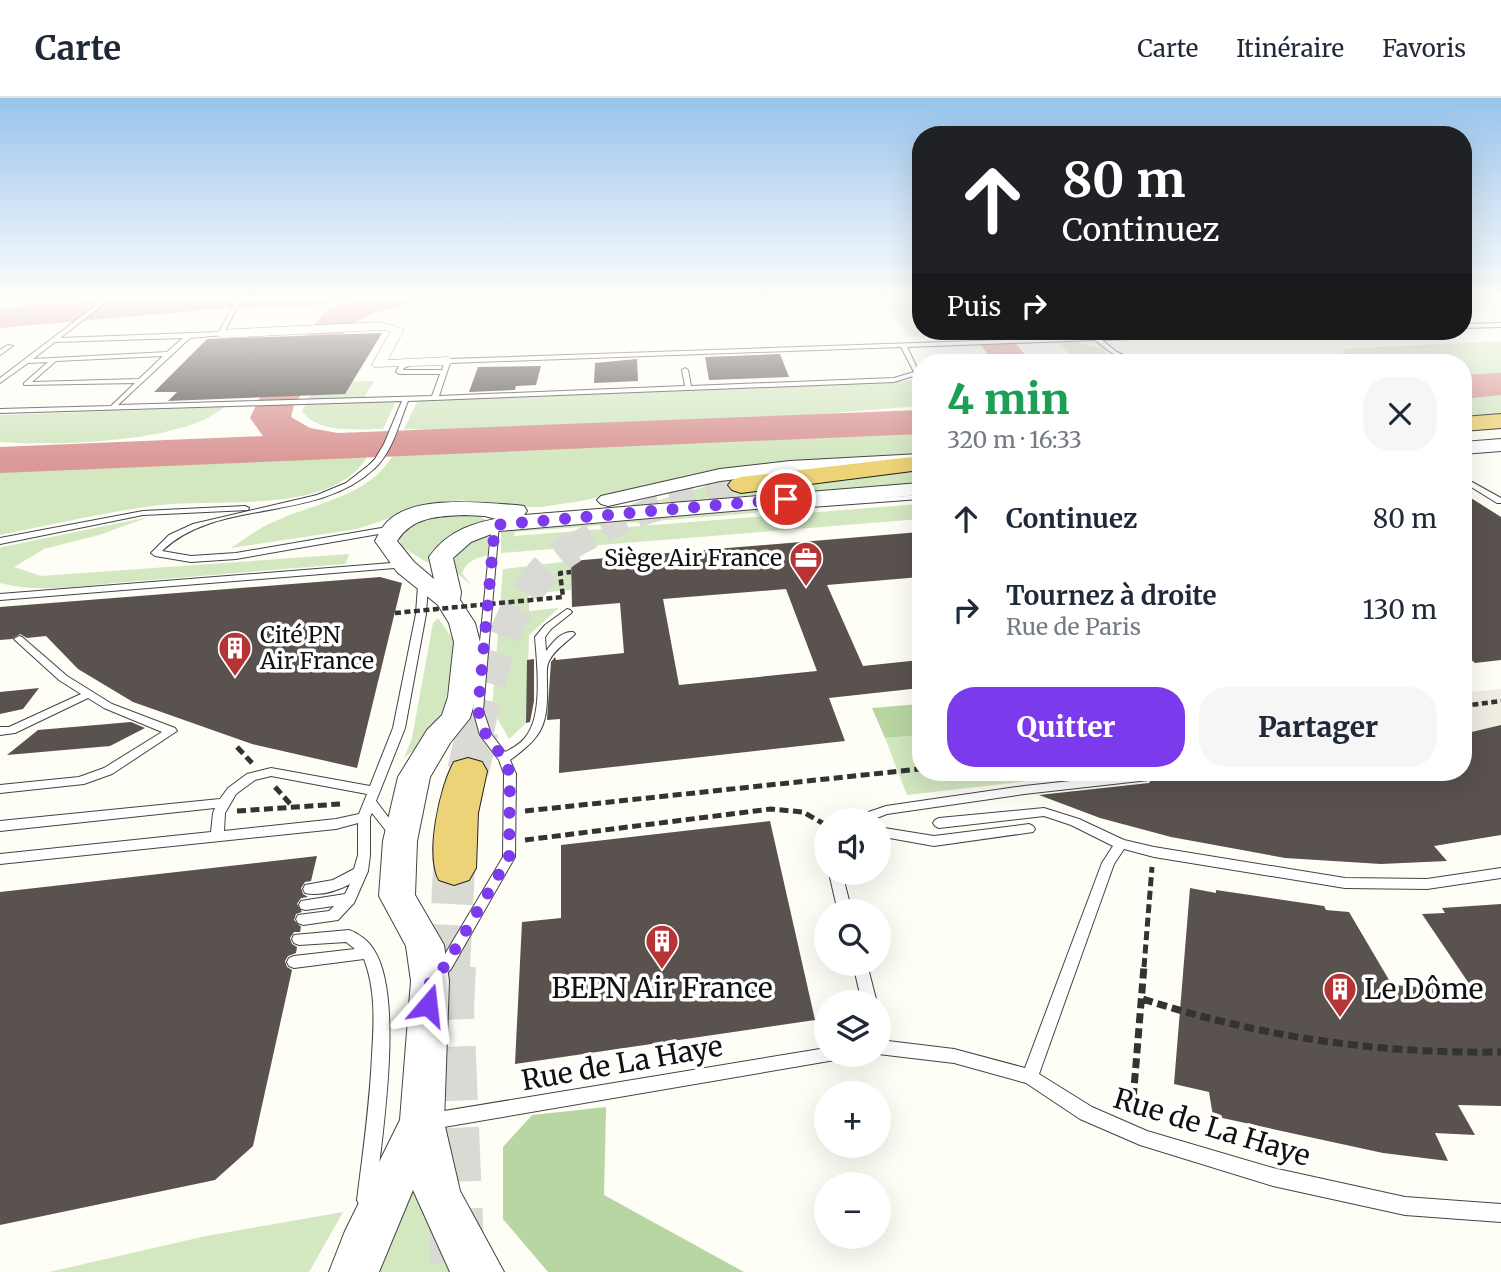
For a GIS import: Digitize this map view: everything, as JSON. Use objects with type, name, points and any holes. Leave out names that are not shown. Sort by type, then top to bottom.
[{"type":"main road","points":[[1472,423],[1501,421]]},
{"type":"main road","points":[[741,485],[912,462]]},
{"type":"main road","points":[[454,868],[458,813],[486,765]]},
{"type":"street","points":[[386,351],[379,364],[412,362],[446,366]]},
{"type":"street","points":[[1472,447],[1501,445]]},
{"type":"street","points":[[479,1272],[472,1266],[438,1197],[422,1122],[430,981],[425,945],[397,896],[400,841],[414,777],[438,737],[455,718],[461,696],[467,642],[462,623],[436,592],[392,554],[386,541],[393,529],[402,522],[434,510],[533,511],[597,503],[720,475],[804,466],[912,461]]},
{"type":"street","points":[[436,592],[449,592],[441,557],[452,543],[466,533],[495,525],[912,490]]},
{"type":"street","points":[[358,1260],[422,1122]]},
{"type":"lane","points":[[0,381],[39,351]]},
{"type":"lane","points":[[113,407],[172,351]]},
{"type":"lane","points":[[435,398],[446,366],[777,351]]},
{"type":"lane","points":[[27,360],[169,354]]},
{"type":"lane","points":[[55,359],[26,384],[141,380]]},
{"type":"lane","points":[[685,370],[688,388]]},
{"type":"lane","points":[[0,411],[894,380],[912,375]]},
{"type":"lane","points":[[393,529],[236,556],[191,559],[155,552],[168,537],[217,518],[282,508],[319,497],[369,470],[379,457],[406,399]]},
{"type":"lane","points":[[1472,484],[1500,501]]},
{"type":"lane","points":[[768,514],[782,507],[912,498]]},
{"type":"lane","points":[[0,541],[143,513],[282,508]]},
{"type":"lane","points":[[469,509],[490,517],[528,521]]},
{"type":"lane","points":[[486,765],[486,735],[478,710],[495,525]]},
{"type":"lane","points":[[0,597],[404,565]]},
{"type":"lane","points":[[303,919],[333,916],[349,899],[361,871],[364,855],[364,817],[399,727],[421,614],[436,592]]},
{"type":"lane","points":[[486,765],[533,735],[539,719],[542,663],[540,637],[548,626],[567,612]]},
{"type":"lane","points":[[542,663],[558,642],[570,634]]},
{"type":"lane","points":[[0,789],[89,778],[108,771],[171,731],[108,706],[63,678],[19,639]]},
{"type":"lane","points":[[0,731],[11,730],[89,694]]},
{"type":"lane","points":[[430,981],[446,965],[509,857],[510,774],[486,765]]},
{"type":"lane","points":[[217,836],[219,813],[232,791],[251,777],[271,772],[372,797],[400,841]]},
{"type":"lane","points":[[891,809],[1108,781]]},
{"type":"lane","points":[[0,826],[224,803]]},
{"type":"lane","points":[[939,823],[1044,812],[1075,822],[1121,844],[1154,852],[1286,875],[1372,885],[1427,884],[1501,873]]},
{"type":"lane","points":[[0,859],[336,824],[364,817]]},
{"type":"lane","points":[[891,833],[934,841],[1029,829]]},
{"type":"lane","points":[[1030,1077],[1108,863],[1121,844]]},
{"type":"lane","points":[[310,889],[336,885],[361,871]]},
{"type":"lane","points":[[306,905],[349,899]]},
{"type":"lane","points":[[299,939],[349,936],[369,953],[381,986],[380,1064],[358,1260]]},
{"type":"lane","points":[[294,962],[369,953]]},
{"type":"lane","name":"Rue de La Haye","points":[[891,1044],[954,1056],[1030,1077],[1086,1113],[1146,1139],[1273,1177],[1405,1206],[1501,1213]]},
{"type":"lane","name":"Rue de La Haye","points":[[422,1122],[814,1058]]},
{"type":"path","points":[[395,613],[563,597],[560,573],[571,572]]},
{"type":"path","points":[[1472,705],[1501,701]]},
{"type":"path","points":[[510,812],[912,770]]},
{"type":"path","points":[[510,842],[771,809],[803,813],[814,819]]},
{"type":"path","points":[[1134,1090],[1154,852]]},
{"type":"path","points":[[1143,999],[1216,1021],[1309,1040],[1402,1051],[1501,1052]]},
{"type":"green space","points":[[1067,351],[1104,351],[1107,354],[1070,354]]},
{"type":"green space","points":[[1345,351],[1501,351],[1501,374],[1472,376],[1472,354],[1334,354],[1347,353]]},
{"type":"green space","points":[[912,379],[912,407],[785,417],[457,430],[404,429],[418,400]]},
{"type":"green space","points":[[374,381],[362,401],[396,401],[383,429],[328,427],[318,424],[302,411],[316,386],[330,382]]},
{"type":"green space","points":[[1501,394],[1501,414],[1472,416],[1472,396]]},
{"type":"green space","points":[[224,407],[205,419],[150,435],[84,442],[0,442],[0,415]]},
{"type":"green space","points":[[912,433],[912,455],[775,465],[705,474],[541,507],[510,507],[460,500],[434,503],[357,529],[231,548],[284,517],[353,491],[382,470],[393,455]]},
{"type":"green space","points":[[367,457],[350,476],[327,489],[299,496],[268,501],[152,506],[0,535],[0,470]]},
{"type":"green space","points":[[912,472],[912,484],[649,503],[723,481],[768,490],[849,480],[848,477]]},
{"type":"green space","points":[[776,503],[755,513],[515,532],[514,536],[912,505],[912,520],[501,553],[501,529]]},
{"type":"green space","points":[[432,514],[475,514],[488,521],[445,541],[428,563],[402,547],[399,539],[406,526]]},
{"type":"green space","points":[[149,517],[99,535],[44,549],[14,567],[41,576],[349,554],[346,564],[80,587],[31,588],[0,583],[2,547]]},
{"type":"green space","points":[[490,532],[488,555],[469,563],[462,573],[471,585],[458,574],[452,562],[466,543]]},
{"type":"green space","points":[[571,561],[571,590],[529,594],[529,611],[559,608],[529,635],[526,723],[509,739],[492,709],[503,569]]},
{"type":"green space","points":[[438,618],[455,642],[444,707],[431,733],[404,758],[412,738],[433,623]]},
{"type":"green space","points":[[912,705],[912,736],[885,738],[872,708]]},
{"type":"green space","points":[[912,736],[912,781],[1029,781],[907,795],[885,738]]},
{"type":"green space","points":[[606,1107],[604,1195],[744,1272],[548,1272],[503,1219],[503,1147],[532,1115]]},
{"type":"green space","points":[[417,1174],[465,1272],[366,1272]]},
{"type":"green space","points":[[343,1212],[309,1272],[49,1272],[206,1236]]},
{"type":"shaded area","points":[[1501,689],[1501,725],[1472,732],[1472,692]]},
{"type":"building","points":[[195,351],[371,351],[345,394],[168,401],[177,392],[154,392]]},
{"type":"building","points":[[780,354],[789,377],[709,380],[705,357]]},
{"type":"building","points":[[637,359],[638,381],[594,383],[595,363]]},
{"type":"building","points":[[541,366],[536,385],[516,386],[515,390],[469,392],[478,367]]},
{"type":"building","points":[[1472,499],[1501,517],[1501,660],[1475,663],[1472,660]]},
{"type":"building","points":[[912,533],[912,578],[827,585],[863,666],[912,661],[912,689],[829,698],[845,741],[559,773],[560,719],[547,720],[551,662],[555,657],[556,660],[624,653],[620,603],[572,607],[571,561]],"holes":[[[786,589],[817,671],[679,685],[663,599]]]},
{"type":"building","name":"Cité PN Air France","points":[[380,577],[402,583],[357,768],[252,744],[133,702],[78,669],[46,636],[27,638],[20,634],[12,639],[0,640],[0,607]]},
{"type":"building","points":[[534,659],[534,701],[530,722],[526,723],[527,660]]},
{"type":"building","points":[[39,688],[23,709],[0,714],[0,692]]},
{"type":"building","points":[[131,722],[145,728],[110,746],[7,755],[38,730]]},
{"type":"building","points":[[1501,725],[1501,835],[1434,846],[1447,861],[1381,864],[1285,858],[1171,837],[1100,818],[1039,795],[1150,781],[1472,781],[1472,732]]},
{"type":"building","name":"BEPN Air France","points":[[770,821],[814,1020],[515,1064],[522,922],[561,918],[561,845]]},
{"type":"building","points":[[317,856],[311,881],[305,882],[301,888],[303,894],[308,897],[301,898],[297,904],[302,912],[296,914],[294,920],[301,927],[300,932],[294,932],[290,938],[292,944],[297,947],[296,953],[288,956],[285,961],[287,967],[292,970],[253,1146],[215,1180],[0,1225],[0,892]]},
{"type":"building","name":"Le Dôme","points":[[1190,888],[1324,906],[1326,910],[1349,912],[1392,985],[1430,988],[1472,988],[1422,914],[1445,913],[1442,908],[1501,904],[1501,1106],[1458,1105],[1475,1135],[1435,1133],[1448,1161],[1383,1153],[1213,1116],[1209,1092],[1174,1084]]},
{"type":"taxiway","points":[[313,351],[274,405],[270,418],[288,435],[330,444]]},
{"type":"taxiway","points":[[1004,351],[1006,354]]},
{"type":"taxiway","points":[[1472,386],[1501,384]]},
{"type":"taxiway","points":[[0,460],[912,422]]},
{"type":"tunnel","points":[[570,548],[632,518],[741,485]]},
{"type":"tunnel","points":[[478,731],[498,654],[519,605],[551,563],[573,547]]},
{"type":"tunnel","points":[[468,771],[478,729]]},
{"type":"tunnel","points":[[449,967],[454,868]]},
{"type":"tunnel","points":[[449,966],[447,1008],[458,1272]]},
{"type":"place","name":"Siège Air France","points":[[806,588]]},
{"type":"place","name":"Cité PN Air France","points":[[235,678]]},
{"type":"place","name":"BEPN Air France","points":[[662,971]]},
{"type":"place","name":"Le Dôme","points":[[1340,1019]]},
{"type":"route","points":[[428,1005],[430,981],[446,965],[509,857],[510,774],[504,759],[486,735],[478,710],[495,525],[786,499]]}]
